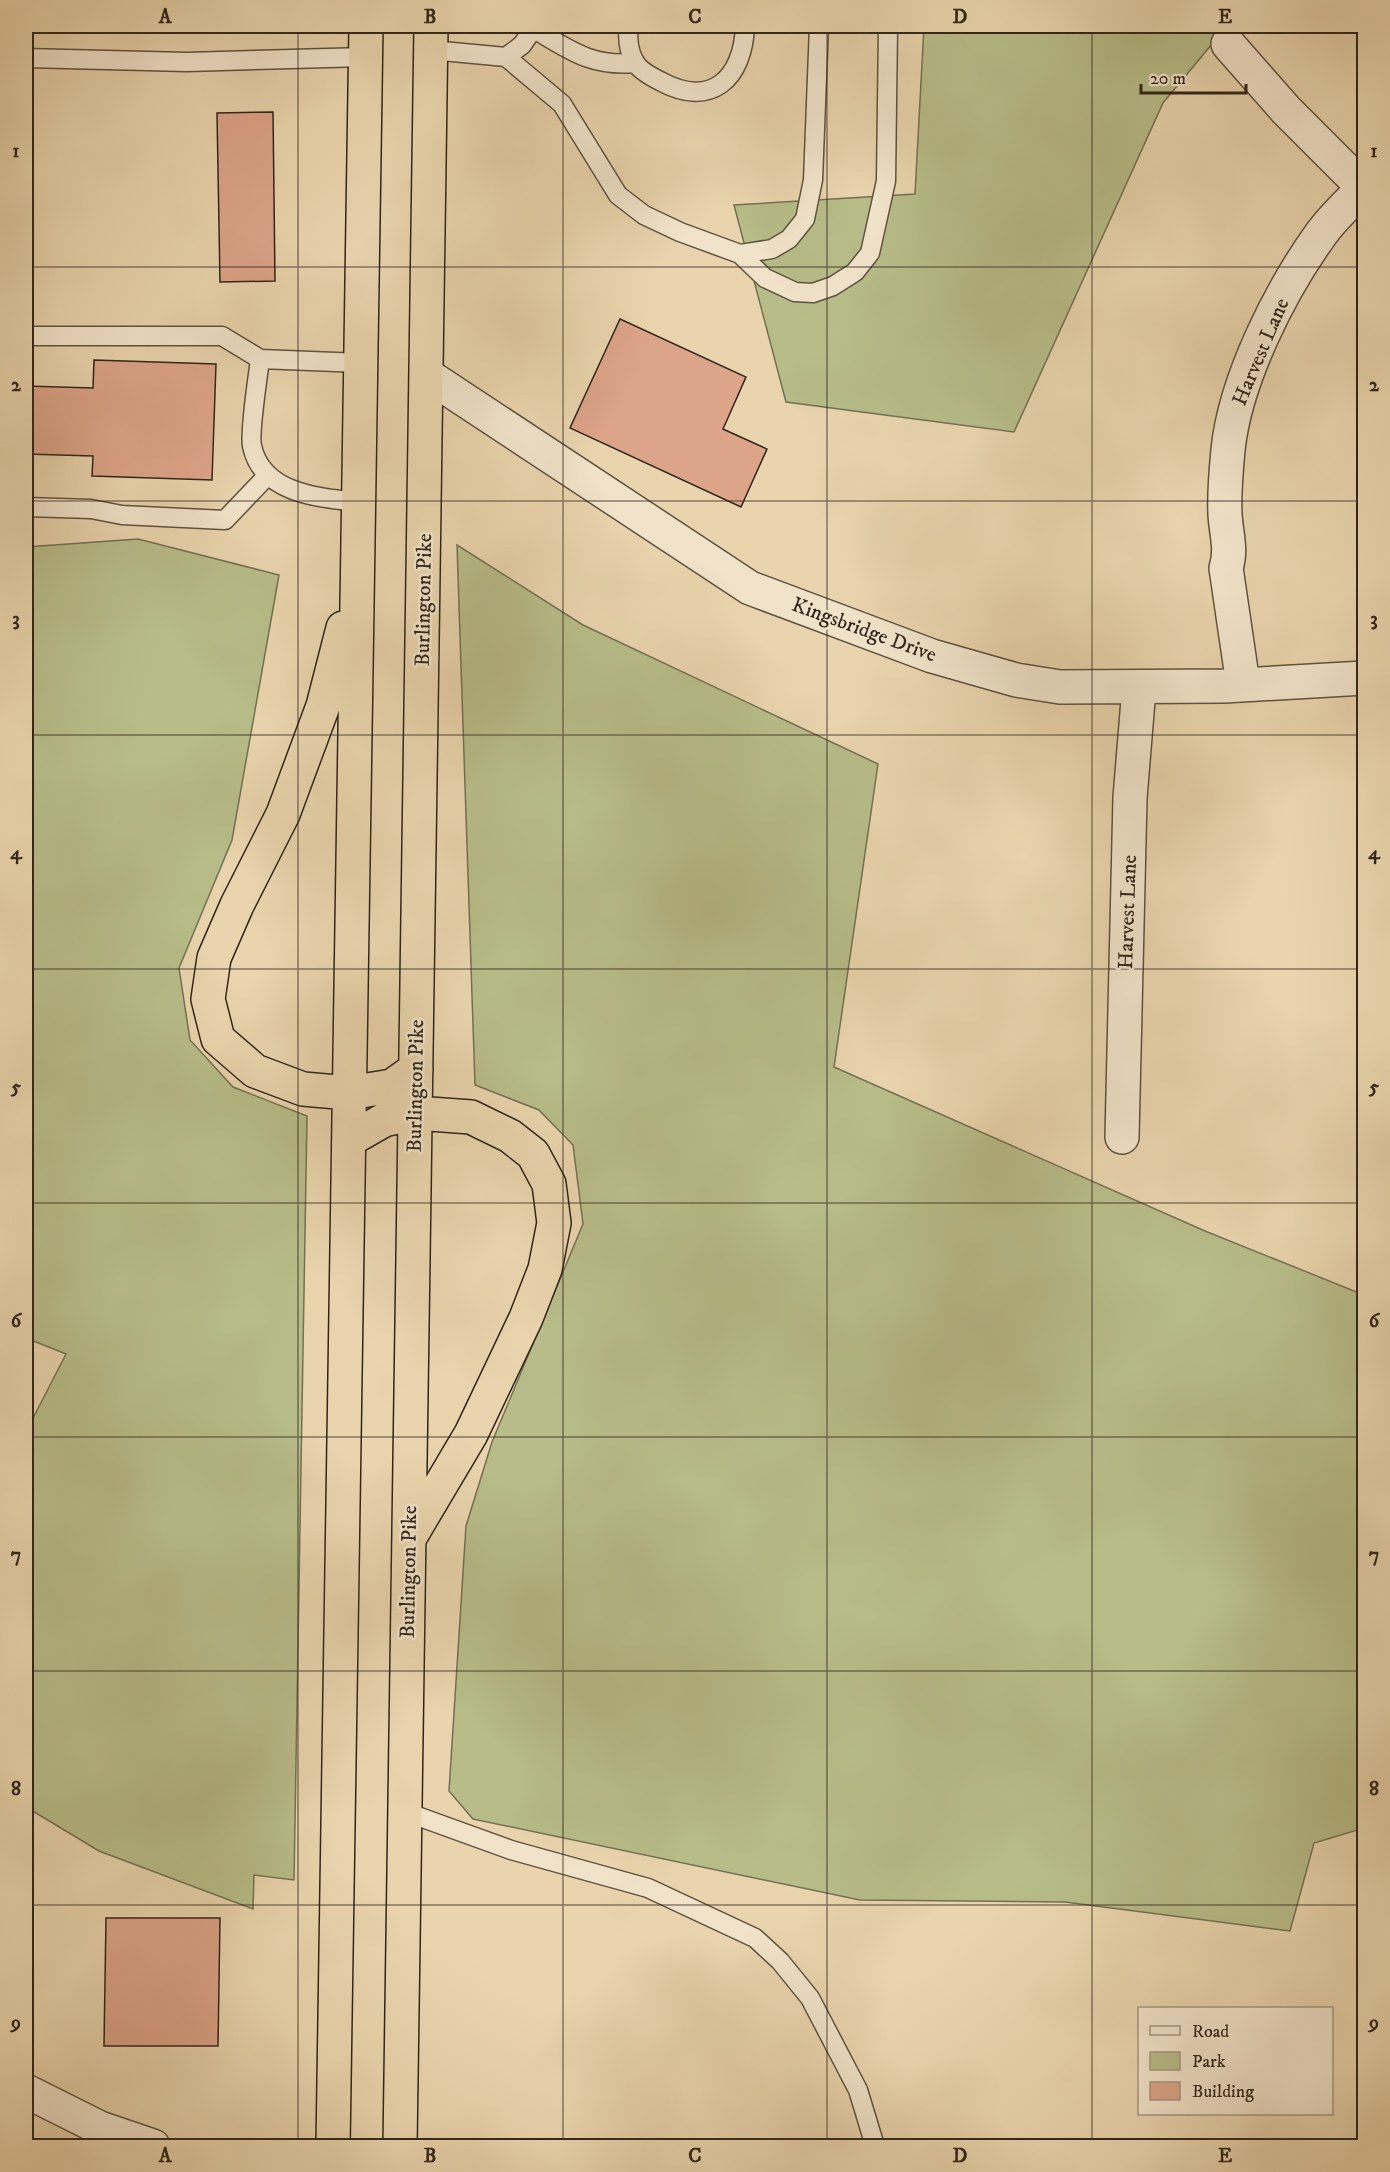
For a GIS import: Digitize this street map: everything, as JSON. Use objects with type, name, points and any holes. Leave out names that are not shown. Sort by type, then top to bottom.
[{"type":"highway","name":"Burlington Pike","points":[[400,2146],[431,38]]},
{"type":"highway","points":[[333,2146],[366,41]]},
{"type":"highway","points":[[357,574],[323,706],[283,814],[237,905],[214,958],[208,999],[218,1039],[255,1071],[303,1089],[350,1093],[392,1086],[416,1069]]},
{"type":"highway","points":[[349,1140],[384,1120],[416,1113],[471,1117],[510,1136],[533,1154],[549,1184],[554,1223],[545,1269],[526,1318],[471,1434],[409,1539]]},
{"type":"street","points":[[1228,44],[1286,110],[1364,188]]},
{"type":"street","name":"Harvest Lane","points":[[1243,684],[1226,568],[1230,555],[1225,513],[1228,449],[1238,397],[1258,348],[1294,275],[1322,232],[1364,188]]},
{"type":"street","name":"Kingsbridge Drive","points":[[427,375],[750,588],[973,670],[1060,687],[1139,688],[1365,678]]},
{"type":"street","name":"Harvest Lane","points":[[1122,1137],[1130,798],[1139,688]]},
{"type":"street","points":[[26,2091],[100,2128],[153,2146]]},
{"type":"lane","points":[[628,26],[628,43],[635,63],[677,90],[704,93],[725,82],[737,68],[746,26]]},
{"type":"lane","points":[[740,254],[772,249],[789,239],[805,219],[813,180],[819,26]]},
{"type":"lane","points":[[431,38],[506,57],[562,104],[618,195],[644,215],[680,232],[740,254],[765,278],[795,292],[813,293],[833,286],[855,272],[870,253],[886,181],[888,26]]},
{"type":"lane","points":[[506,57],[522,45],[534,27],[576,53],[600,63],[612,66],[635,63]]},
{"type":"lane","points":[[26,58],[187,62],[366,41]]},
{"type":"lane","points":[[26,336],[222,336],[260,359],[361,363]]},
{"type":"lane","points":[[260,359],[251,446],[267,476],[313,497],[359,502]]},
{"type":"lane","points":[[26,507],[90,509],[122,515],[225,520],[267,476]]},
{"type":"lane","points":[[406,1812],[511,1850],[648,1888],[755,1938],[780,1961],[810,1998],[858,2090],[875,2146]]},
{"type":"green space","points":[[924,26],[1227,26],[1163,103],[1014,432],[786,402],[734,205],[915,194]]},
{"type":"green space","points":[[138,539],[279,575],[232,840],[179,968],[190,1040],[233,1087],[307,1116],[294,1880],[254,1875],[253,1909],[99,1851],[26,1807],[26,1432],[66,1354],[26,1338],[26,547]]},
{"type":"green space","points":[[457,545],[583,625],[878,764],[834,1067],[1205,1231],[1364,1295],[1364,1828],[1314,1843],[1290,1931],[1065,1902],[860,1900],[473,1819],[449,1791],[466,1526],[492,1442],[583,1224],[573,1145],[539,1110],[475,1085]]},
{"type":"building","points":[[273,112],[275,281],[220,282],[217,113]]},
{"type":"building","points":[[620,319],[746,377],[723,429],[767,449],[741,507],[570,428]]},
{"type":"building","points":[[94,360],[216,364],[212,480],[92,476],[93,456],[26,454],[26,386],[93,388]]},
{"type":"building","points":[[106,1918],[220,1918],[218,2046],[104,2046]]}]
